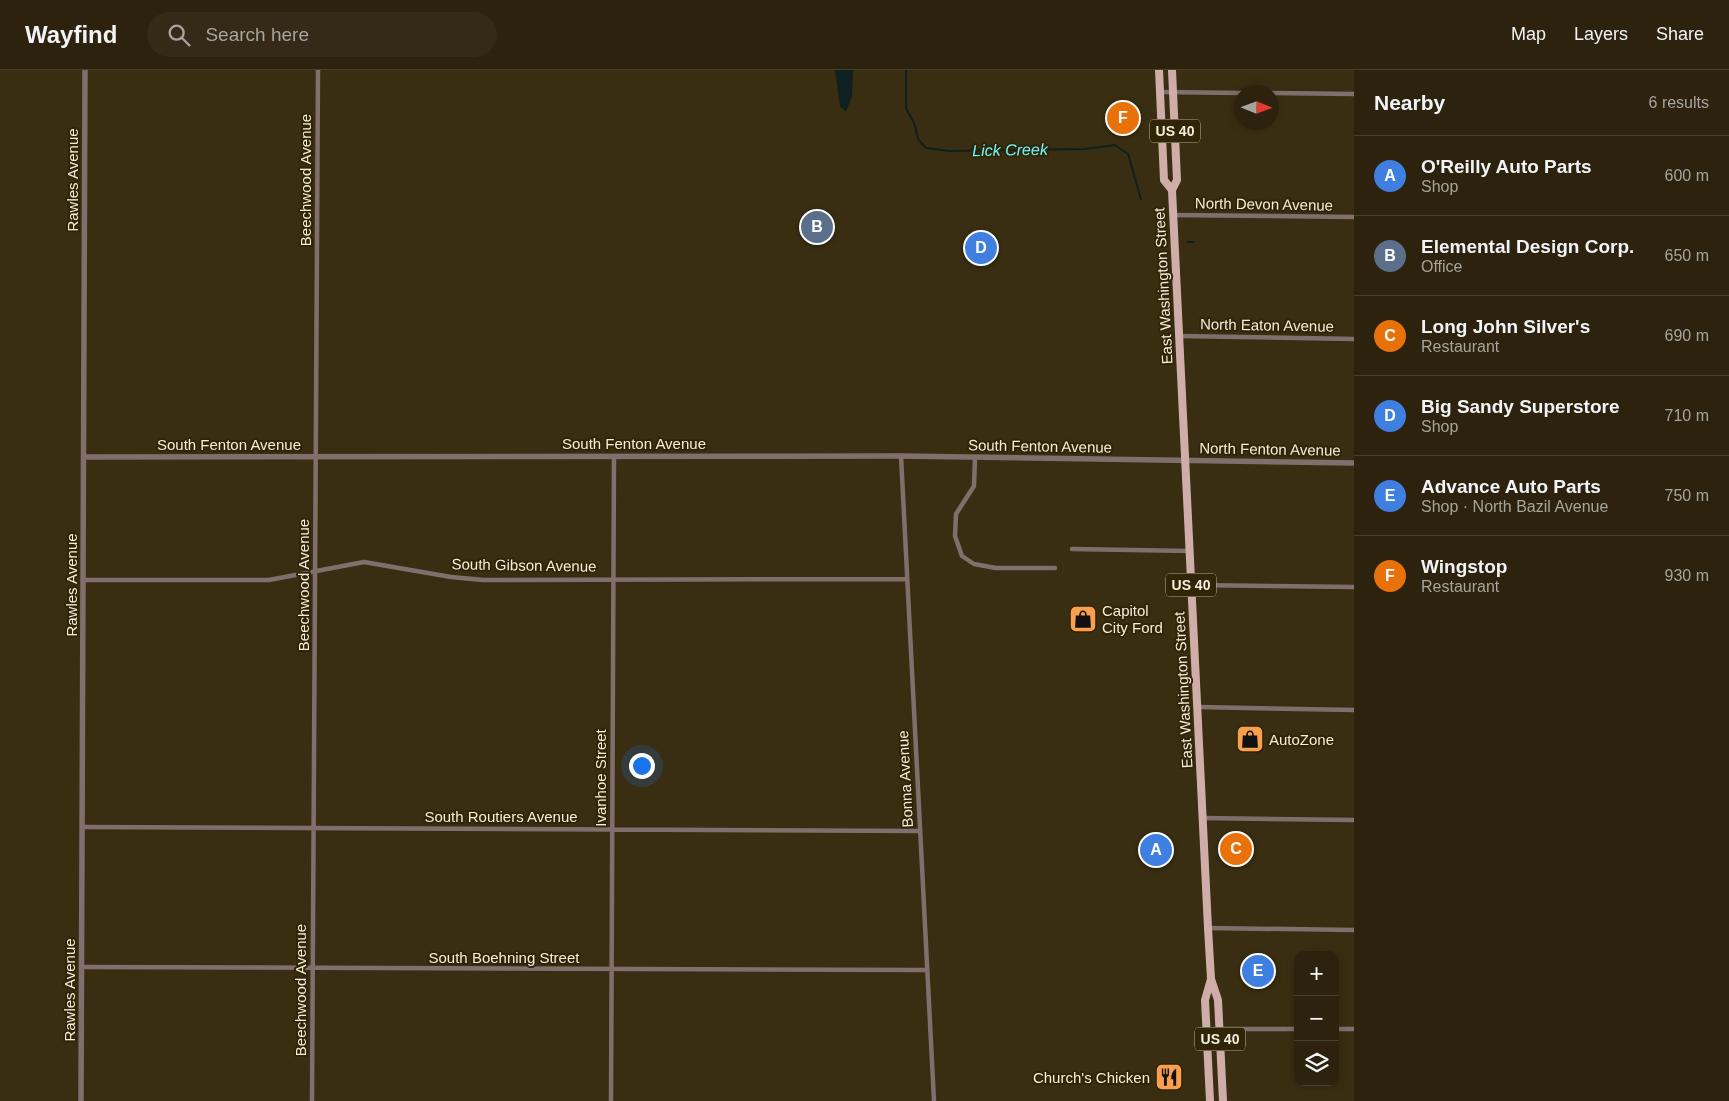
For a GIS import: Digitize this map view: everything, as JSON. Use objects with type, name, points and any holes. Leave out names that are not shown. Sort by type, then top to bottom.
[{"type":"main road","name":"East Washington Street","points":[[1159,70],[1164,180],[1172,190]]},
{"type":"main road","name":"East Washington Street","points":[[1172,70],[1177,180],[1172,190],[1191,585],[1211,979],[1218,1000],[1223,1101]]},
{"type":"main road","name":"East Washington Street","points":[[1210,1101],[1205,1000],[1211,979]]},
{"type":"street","name":"Rawles Avenue","points":[[81,1101],[85,70]]},
{"type":"street","name":"Beechwood Avenue","points":[[312,1101],[318,70]]},
{"type":"street","points":[[1160,92],[1234,93]]},
{"type":"street","points":[[1279,93],[1354,94]]},
{"type":"street","name":"North Devon Avenue","points":[[1173,215],[1354,217]]},
{"type":"street","name":"North Eaton Avenue","points":[[1179,336],[1354,339]]},
{"type":"street","name":"South Fenton Avenue","points":[[84,456],[901,456],[1185,460]]},
{"type":"street","name":"Ivanhoe Street","points":[[611,1101],[614,456]]},
{"type":"street","name":"Bonna Avenue","points":[[901,456],[934,1101]]},
{"type":"street","points":[[975,458],[974,486],[956,514],[955,536],[962,556],[974,564],[996,568],[1055,568]]},
{"type":"street","name":"North Fenton Avenue","points":[[1185,460],[1354,463]]},
{"type":"street","points":[[1072,548],[1190,551]]},
{"type":"street","name":"South Gibson Avenue","points":[[83,580],[261,580],[364,562],[478,580],[908,579]]},
{"type":"street","points":[[1191,585],[1354,587]]},
{"type":"street","points":[[1198,707],[1354,710]]},
{"type":"street","points":[[1203,818],[1354,820]]},
{"type":"street","name":"South Routiers Avenue","points":[[82,827],[920,831]]},
{"type":"street","points":[[1208,928],[1354,930]]},
{"type":"street","name":"South Boehning Street","points":[[81,966],[927,970]]},
{"type":"street","points":[[1220,1029],[1294,1029]]},
{"type":"street","points":[[1339,1029],[1354,1029]]},
{"type":"shaded area","points":[[835,70],[853,70],[852,97],[846,111],[840,107]]},
{"type":"waterway","name":"Lick Creek","points":[[906,70],[906,108],[914,123],[918,139],[926,148],[949,151],[1085,149],[1115,145],[1128,154],[1141,199]]},
{"type":"waterway","name":"Lick Creek","points":[[1188,242],[1194,242]]},
{"type":"place","name":"Wingstop","points":[[1123,118]]},
{"type":"place","name":"Elemental Design Corp.","points":[[817,227]]},
{"type":"place","name":"Big Sandy Superstore","points":[[981,248]]},
{"type":"place","name":"Capitol City Ford","points":[[1083,619]]},
{"type":"place","name":"AutoZone","points":[[1250,739]]},
{"type":"place","name":"Long John Silver's","points":[[1236,849]]},
{"type":"place","name":"O'Reilly Auto Parts","points":[[1156,850]]},
{"type":"place","name":"Advance Auto Parts","points":[[1258,971]]},
{"type":"place","name":"Church's Chicken","points":[[1169,1077]]}]
